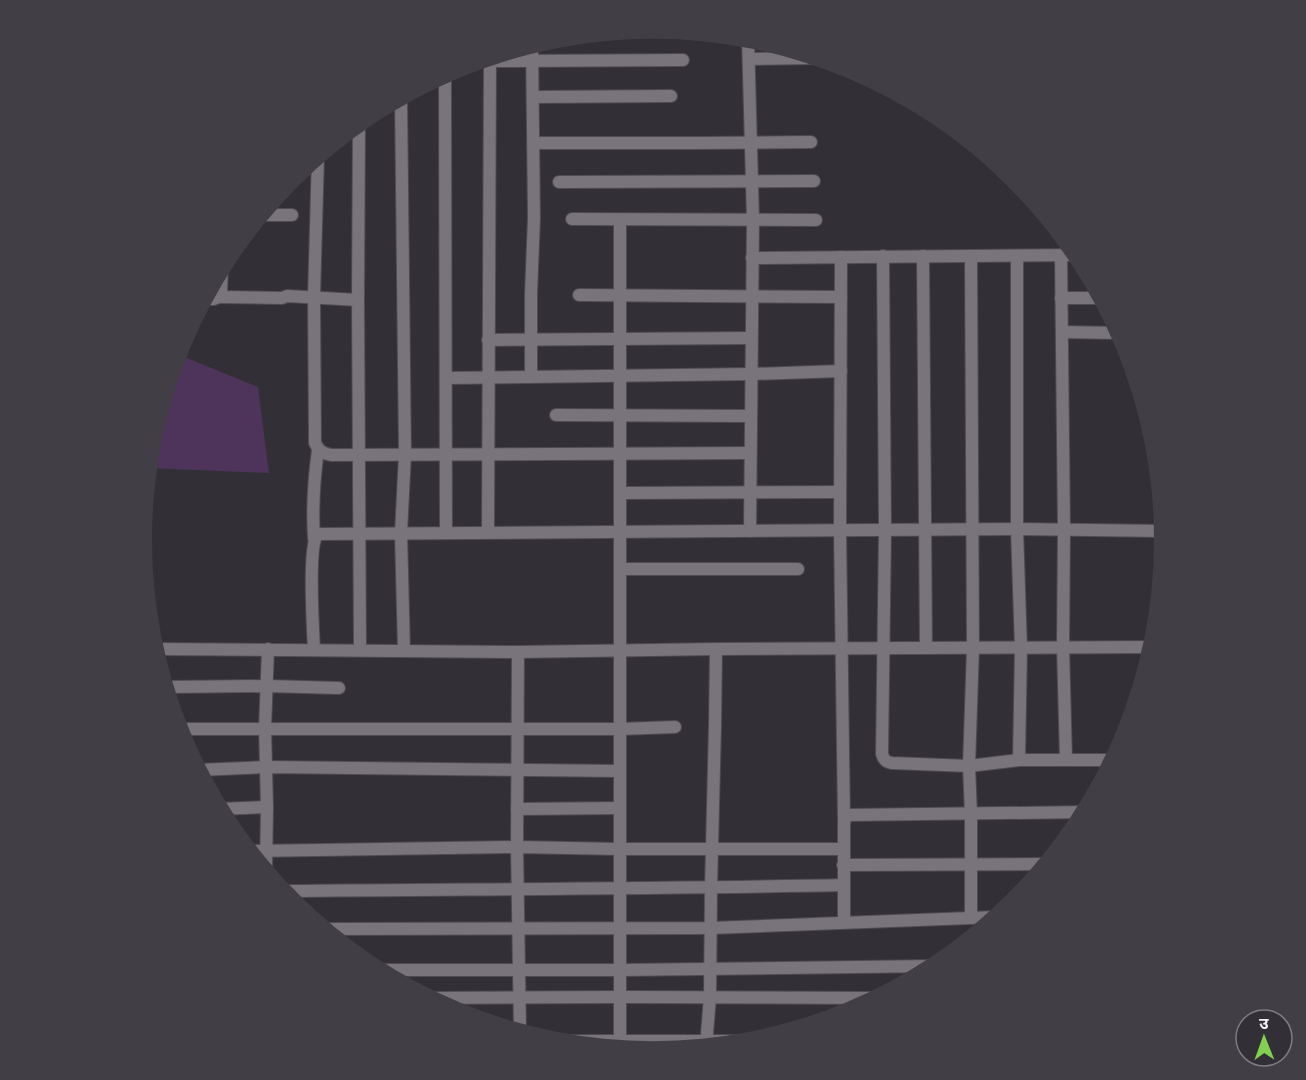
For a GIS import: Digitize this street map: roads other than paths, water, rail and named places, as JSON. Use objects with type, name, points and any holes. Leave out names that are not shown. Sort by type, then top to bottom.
[{"type":"street","points":[[749,49],[753,220],[750,531]]},
{"type":"street","points":[[531,377],[534,143],[532,54]]},
{"type":"street","points":[[749,59],[790,58]]},
{"type":"street","points":[[511,60],[683,60]]},
{"type":"street","points":[[488,532],[490,67]]},
{"type":"street","points":[[445,84],[446,532]]},
{"type":"street","points":[[533,97],[671,96]]},
{"type":"street","points":[[401,107],[405,454],[401,533],[404,651]]},
{"type":"street","points":[[359,135],[360,650]]},
{"type":"street","points":[[534,143],[811,142]]},
{"type":"street","points":[[314,650],[312,578],[315,538],[315,472],[318,450],[315,443],[314,297],[318,168]]},
{"type":"street","points":[[559,182],[814,181]]},
{"type":"street","points":[[272,215],[292,215]]},
{"type":"street","points":[[572,219],[816,220]]},
{"type":"street","points":[[620,220],[620,1040]]},
{"type":"street","points":[[1061,255],[1063,647],[1066,760]]},
{"type":"street","points":[[752,258],[1065,255]]},
{"type":"street","points":[[841,256],[840,530],[843,922]]},
{"type":"street","points":[[883,256],[885,530],[882,754],[884,760],[888,763],[969,766],[1019,760],[1103,760]]},
{"type":"street","points":[[923,256],[926,648]]},
{"type":"street","points":[[971,256],[973,648],[969,766],[971,918]]},
{"type":"street","points":[[1017,256],[1017,529],[1022,648],[1019,760]]},
{"type":"street","points":[[219,297],[221,285]]},
{"type":"street","points":[[579,296],[841,297]]},
{"type":"street","points":[[214,298],[314,297],[358,300]]},
{"type":"street","points":[[1061,298],[1091,298]]},
{"type":"street","points":[[1062,332],[1109,333]]},
{"type":"street","points":[[488,340],[752,338]]},
{"type":"street","points":[[446,378],[841,371]]},
{"type":"street","points":[[556,415],[751,416]]},
{"type":"street","points":[[318,450],[331,455],[750,453]]},
{"type":"street","points":[[620,493],[840,492]]},
{"type":"street","points":[[315,538],[321,534],[446,532],[1017,529],[1154,531]]},
{"type":"street","points":[[620,568],[798,569]]},
{"type":"street","points":[[164,649],[621,652],[716,649],[1142,647]]},
{"type":"street","points":[[266,858],[265,728],[268,649]]},
{"type":"street","points":[[706,1038],[711,968],[711,849],[716,726],[716,649]]},
{"type":"street","points":[[518,652],[517,847],[520,1023]]},
{"type":"street","points":[[174,687],[339,688]]},
{"type":"street","points":[[189,729],[675,727]]},
{"type":"street","points":[[208,770],[266,767],[620,771]]},
{"type":"street","points":[[230,809],[267,807]]},
{"type":"street","points":[[517,809],[620,808]]},
{"type":"street","points":[[844,821],[849,815],[856,814],[1074,812]]},
{"type":"street","points":[[260,850],[517,847],[844,849]]},
{"type":"street","points":[[843,865],[1035,864]]},
{"type":"street","points":[[296,891],[844,885]]},
{"type":"street","points":[[338,929],[711,928],[982,918]]},
{"type":"street","points":[[396,970],[916,966]]},
{"type":"street","points":[[450,998],[856,998]]}]
